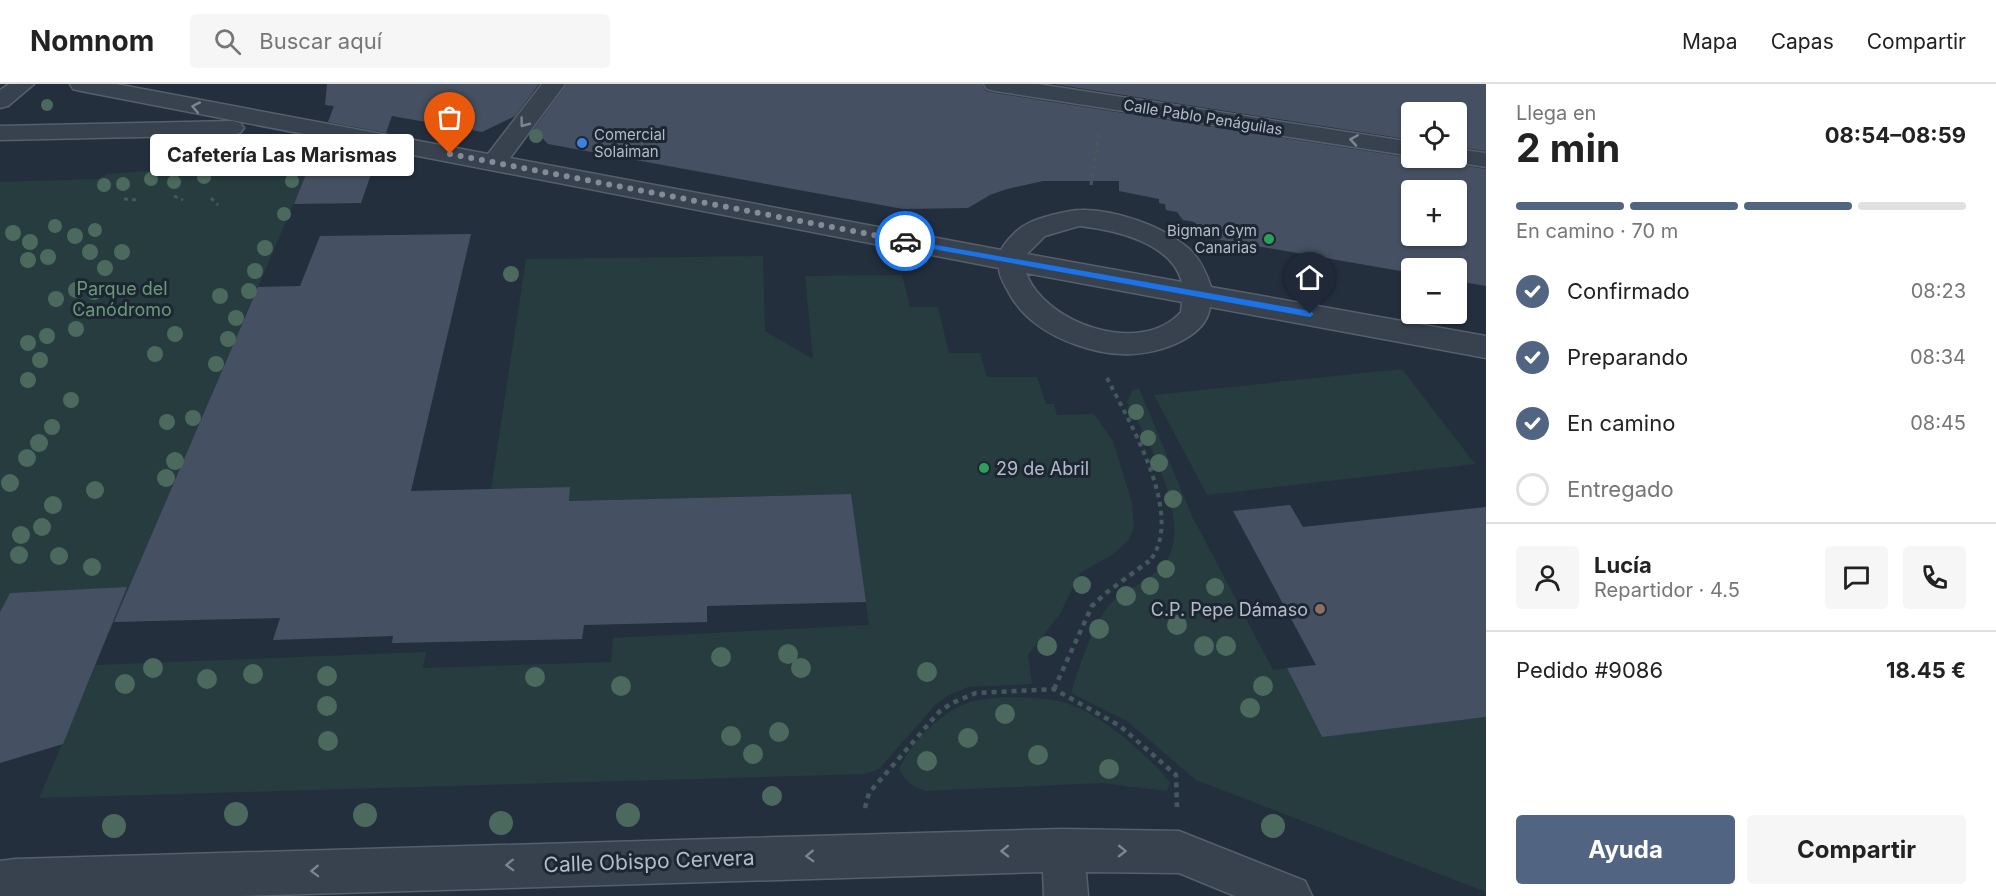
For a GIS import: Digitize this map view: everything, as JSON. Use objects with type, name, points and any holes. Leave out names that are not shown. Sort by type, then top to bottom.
[{"type":"street","points":[[0,101],[23,84]]},
{"type":"street","points":[[81,84],[295,127],[495,162],[1486,347]]},
{"type":"street","points":[[495,162],[554,84]]},
{"type":"street","name":"Calle Pablo Penáguilas","points":[[995,84],[1104,93],[1401,147]]},
{"type":"street","points":[[79,131],[112,119],[130,101],[129,94]]},
{"type":"street","points":[[0,133],[295,127]]},
{"type":"street","points":[[1467,157],[1486,160]]},
{"type":"street","points":[[1087,218],[1134,227],[1160,240],[1180,256],[1194,275],[1199,295],[1194,316],[1177,333],[1150,342],[1118,344],[1083,337],[1052,323],[1028,304],[1014,282],[1011,260],[1018,243],[1032,230],[1053,221],[1087,218]]},
{"type":"street","points":[[1063,850],[1066,896]]},
{"type":"street","name":"Calle Obispo Cervera","points":[[0,883],[1063,850],[1179,852],[1290,896]]},
{"type":"path","points":[[1087,218],[1104,93]]},
{"type":"path","points":[[174,196],[183,200]]},
{"type":"path","points":[[211,198],[218,205]]},
{"type":"path","points":[[124,199],[137,200]]},
{"type":"path","points":[[1054,689],[1092,606],[1099,597],[1139,571],[1154,557],[1160,543],[1162,516],[1154,476],[1121,407]]},
{"type":"path","points":[[891,767],[923,730],[952,702],[976,693],[1054,689],[1120,726],[1176,775]]},
{"type":"green space","name":"Parque del Canódromo","points":[[313,159],[110,631],[0,659],[54,591],[10,593],[0,612],[0,182],[98,179],[107,174]]},
{"type":"green space","points":[[763,256],[765,331],[813,359],[805,276],[902,275],[910,307],[938,307],[949,353],[980,353],[987,377],[1037,377],[1046,404],[1054,404],[1057,415],[1094,414],[1113,441],[1132,503],[1134,528],[1128,541],[1112,555],[1080,573],[1060,614],[1028,655],[1032,684],[968,687],[949,695],[936,704],[879,769],[865,774],[39,798],[96,665],[426,652],[423,668],[611,662],[613,638],[869,625],[851,494],[569,501],[570,487],[491,489],[526,259]]},
{"type":"green space","points":[[1402,369],[1475,464],[1207,495],[1154,395]]},
{"type":"green space","points":[[1139,388],[1192,516],[1273,670],[1287,668],[1321,736],[1486,717],[1486,892],[1196,780],[1127,721],[1071,693],[1089,641],[1104,612],[1116,599],[1157,571],[1164,564],[1172,548],[1174,528],[1165,482],[1146,438],[1127,403],[1132,391]]},
{"type":"green space","points":[[1012,697],[1063,702],[1092,715],[1121,735],[1148,759],[1170,782],[1167,791],[1101,783],[926,791],[914,786],[904,777],[899,769],[904,759],[926,731],[945,715],[971,702]]},
{"type":"building","points":[[327,84],[539,84],[515,116],[482,132],[392,116],[386,133],[328,122],[334,106],[325,105]]},
{"type":"building","points":[[567,84],[982,84],[986,91],[995,93],[1401,156],[1401,168],[1467,168],[1467,166],[1486,169],[1486,286],[1467,283],[1467,258],[1401,258],[1401,271],[1216,239],[1194,222],[1183,220],[1177,212],[1166,210],[1165,204],[1159,203],[1159,199],[1119,191],[1119,181],[1043,181],[990,195],[968,208],[903,209],[548,144],[534,129]]},
{"type":"building","points":[[1053,84],[1486,84],[1486,151],[1467,148],[1467,102],[1401,102],[1401,138]]},
{"type":"building","points":[[320,139],[379,151],[361,203],[294,204]]},
{"type":"building","points":[[471,234],[411,491],[570,487],[569,501],[851,494],[866,602],[707,606],[707,622],[584,625],[582,639],[392,643],[393,636],[273,640],[280,618],[114,622],[258,287],[300,286],[320,236]]},
{"type":"building","points":[[1290,505],[1303,527],[1486,507],[1486,717],[1322,737],[1287,668],[1316,665],[1233,511]]},
{"type":"building","points":[[127,587],[63,744],[0,763],[0,612],[10,593]]},
{"type":"way so far","points":[[450,154],[905,241]]},
{"type":"place","name":"Comercial Solaiman","points":[[582,143]]},
{"type":"place","name":"Cafetería Las Marismas","points":[[450,154]]},
{"type":"place","name":"Bigman Gym Canarias","points":[[1269,239]]},
{"type":"place","name":"29 de Abril","points":[[984,468]]},
{"type":"place","name":"C.P. Pepe Dámaso","points":[[1320,609]]},
{"type":"route","points":[[905,241],[1310,314]]}]
